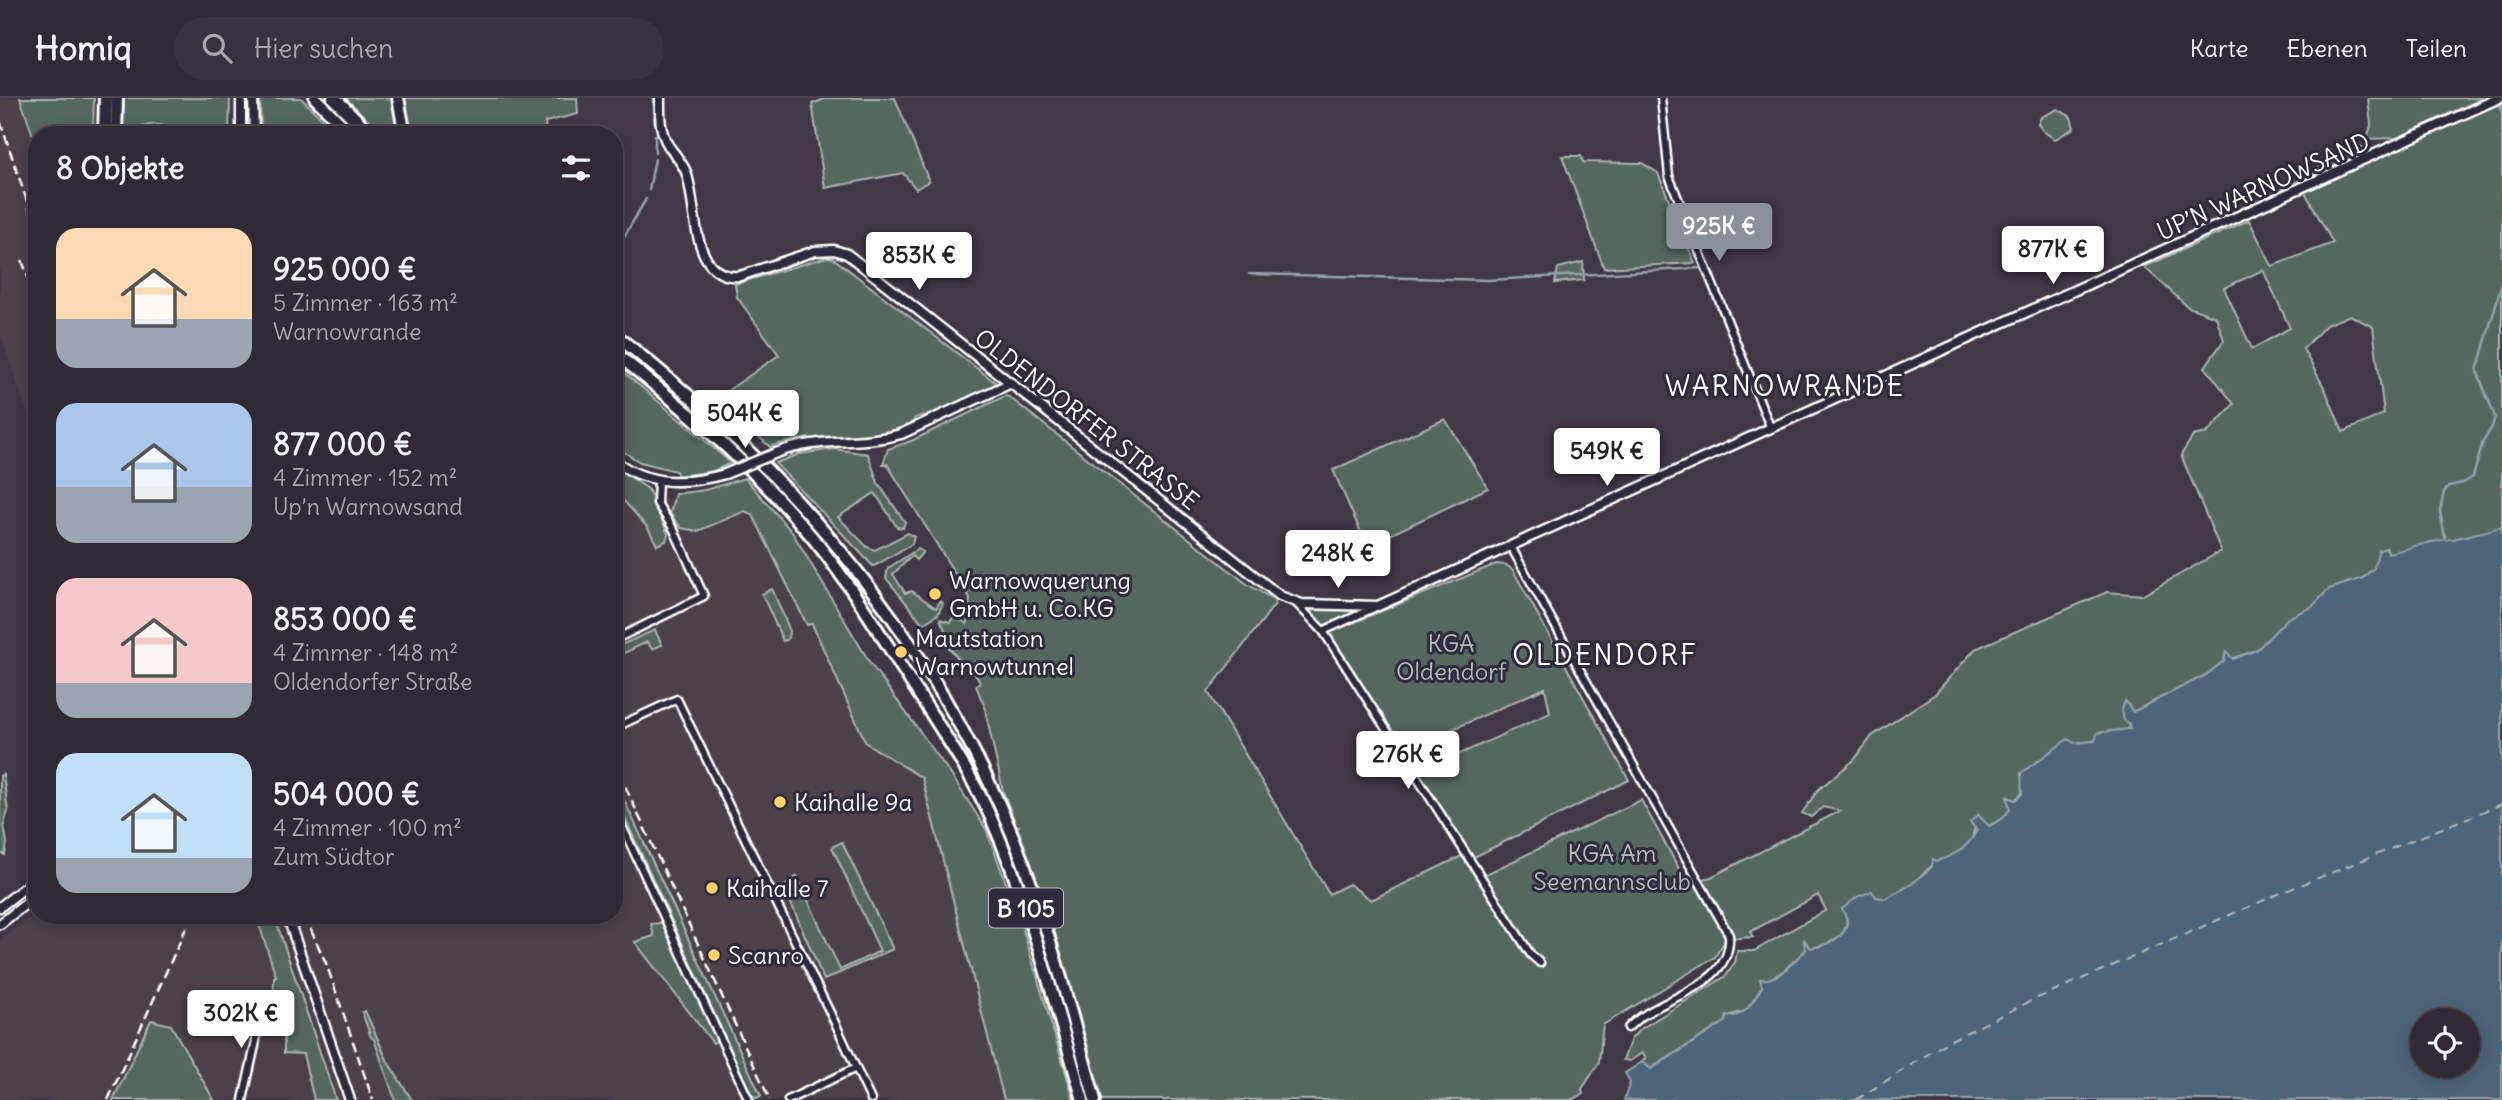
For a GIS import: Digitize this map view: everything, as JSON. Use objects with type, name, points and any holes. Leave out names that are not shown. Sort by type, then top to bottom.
[{"type":"highway","points":[[106,98],[106,126]]},
{"type":"highway","points":[[116,126],[117,98]]},
{"type":"highway","points":[[315,98],[343,126]]},
{"type":"highway","points":[[334,98],[363,126]]},
{"type":"highway","points":[[398,98],[403,126]]},
{"type":"highway","name":"B 105","points":[[623,342],[733,434],[815,518],[872,586],[957,719],[1023,861],[1059,968],[1095,1100]]},
{"type":"highway","name":"B 105","points":[[623,360],[735,455],[803,526],[874,626],[940,728],[991,818],[1015,877],[1038,944],[1083,1100]]},
{"type":"street","points":[[241,98],[241,126]]},
{"type":"street","points":[[253,98],[254,126]]},
{"type":"street","name":"OLDENDORFER STRASSE","points":[[660,98],[662,132],[686,171],[702,249],[717,272],[730,277],[740,276],[827,249],[846,254],[1266,586],[1296,603]]},
{"type":"street","points":[[1661,98],[1669,176],[1771,429]]},
{"type":"street","name":"UP’N WARNOWSAND","points":[[1296,603],[1378,606],[2499,98]]},
{"type":"street","points":[[623,465],[658,481],[691,482],[724,474],[808,442],[883,439],[901,434],[1011,383]]},
{"type":"street","points":[[623,636],[704,596],[674,530],[657,503],[658,481]]},
{"type":"street","points":[[1511,547],[1729,935],[1727,956],[1719,969],[1700,983],[1647,1012],[1628,1028]]},
{"type":"street","points":[[1296,603],[1323,631],[1413,776],[1531,955],[1540,963]]},
{"type":"street","points":[[1323,631],[1378,606]]},
{"type":"street","points":[[623,724],[677,699],[871,1100]]},
{"type":"street","points":[[623,828],[749,1100]]},
{"type":"street","points":[[0,907],[28,885]]},
{"type":"street","points":[[0,925],[28,902]]},
{"type":"street","points":[[289,924],[350,1100]]},
{"type":"street","points":[[243,1100],[256,1041],[255,1001]]},
{"type":"street","points":[[788,1100],[856,1068]]},
{"type":"shaded area","points":[[0,98],[20,98],[30,126],[28,415],[0,333]]},
{"type":"shaded area","points":[[623,475],[648,492],[679,500],[734,490],[755,514],[812,622],[866,745],[923,777],[1004,1100],[0,1100],[0,941],[28,919],[28,924],[623,924]]},
{"type":"green space","points":[[20,98],[94,98],[93,126],[30,126]]},
{"type":"green space","points":[[123,98],[230,98],[229,126],[122,126]]},
{"type":"green space","points":[[260,98],[301,98],[329,126],[261,126]]},
{"type":"green space","points":[[345,98],[393,98],[398,126],[374,126]]},
{"type":"green space","points":[[402,98],[577,98],[578,114],[545,122],[545,126],[407,126]]},
{"type":"green space","points":[[827,98],[895,98],[929,181],[916,189],[903,173],[825,188],[812,104]]},
{"type":"green space","points":[[2368,98],[2483,98],[2397,138],[2367,139],[2371,125]]},
{"type":"green space","points":[[2502,100],[2502,545],[2392,564],[2386,548],[2374,568],[2363,578],[2329,589],[2312,607],[2288,618],[2257,650],[2224,661],[2206,675],[2133,712],[2126,702],[2122,710],[2130,729],[2098,733],[2095,741],[2074,743],[2015,800],[2008,797],[2010,809],[2002,819],[1989,826],[1978,815],[1971,843],[1953,856],[1937,861],[1912,884],[1885,899],[1876,897],[1842,909],[1846,924],[1840,936],[1826,944],[1810,948],[1805,941],[1806,950],[1782,972],[1767,980],[1746,1011],[1727,1016],[1725,1022],[1650,1069],[1642,1062],[1646,1057],[1642,1053],[1630,1061],[1623,1060],[1631,1039],[1639,1030],[1726,976],[1735,962],[1737,951],[1754,951],[1826,910],[1818,895],[1750,932],[1753,937],[1726,939],[1715,957],[1603,1025],[1599,1063],[1582,1089],[1583,1094],[1571,1100],[1101,1100],[1086,1046],[1083,1046],[1084,1035],[1055,934],[1017,828],[1019,826],[1016,825],[1003,791],[984,705],[976,686],[980,682],[966,661],[961,662],[947,645],[946,632],[940,619],[950,622],[954,616],[967,624],[970,598],[887,464],[883,464],[888,449],[911,441],[1005,396],[1009,397],[1247,584],[1273,599],[1275,604],[1208,692],[1329,894],[1349,884],[1371,900],[1468,853],[1418,773],[1550,713],[1545,688],[1404,751],[1328,633],[1496,564],[1506,565],[1513,570],[1629,780],[1472,858],[1484,875],[1641,800],[1687,883],[1711,877],[1840,811],[1823,807],[1811,817],[1802,813],[1818,790],[1854,760],[1872,736],[1935,694],[1975,649],[2107,592],[2143,595],[2221,551],[2181,455],[2193,436],[2207,433],[2234,404],[2205,367],[2224,340],[2216,317],[2188,307],[2144,267],[2249,220],[2272,266],[2333,243],[2305,192]],"holes":[[[2263,270],[2290,328],[2252,349],[2224,288]],[[2350,315],[2373,327],[2384,414],[2343,432],[2325,389],[2303,349],[2326,325]]]},
{"type":"green space","points":[[2058,109],[2071,117],[2074,128],[2055,139],[2038,124],[2041,117]]},
{"type":"green space","points":[[2360,146],[2372,152],[2280,194],[2283,188],[2315,173],[2325,161]]},
{"type":"green space","points":[[1562,156],[1581,156],[1583,162],[1642,163],[1658,173],[1695,263],[1604,268]]},
{"type":"green space","points":[[827,257],[833,258],[996,383],[995,387],[929,418],[923,415],[915,418],[912,424],[895,430],[804,439],[770,447],[717,398],[779,355],[737,297],[735,284]]},
{"type":"green space","points":[[1583,262],[1584,280],[1555,283],[1558,268]]},
{"type":"green space","points":[[623,372],[731,463],[713,471],[678,476],[676,471],[640,462],[623,451]]},
{"type":"green space","points":[[1445,419],[1488,488],[1367,546],[1333,470]]},
{"type":"green space","points":[[834,449],[868,454],[878,483],[905,522],[903,528],[897,527],[875,493],[838,517],[867,547],[875,550],[908,533],[914,536],[912,544],[876,565],[873,566],[775,463],[800,454]]},
{"type":"green space","points":[[623,472],[648,489],[668,534],[666,541],[657,545],[648,528],[623,500]]},
{"type":"green space","points":[[745,478],[792,532],[870,663],[950,773],[986,829],[1021,923],[1074,1100],[1004,1100],[922,778],[866,743],[812,624],[807,625],[753,515],[745,511],[698,531],[681,528],[670,513],[675,494],[705,490]]},
{"type":"green space","points":[[918,549],[923,552],[916,560],[912,556],[893,574],[905,593],[912,591],[936,608],[940,601],[943,603],[938,614],[923,624],[886,578],[888,568]]},
{"type":"green space","points":[[772,589],[790,631],[787,640],[783,641],[762,594]]},
{"type":"green space","points":[[1304,608],[1362,610],[1322,626]]},
{"type":"green space","points":[[655,630],[662,645],[652,649],[647,642],[623,654],[623,644]]},
{"type":"green space","points":[[3,774],[8,811],[4,825],[7,843],[5,855],[0,853],[0,776]]},
{"type":"green space","points":[[623,797],[761,1096],[756,1098],[751,1094],[623,814]]},
{"type":"green space","points":[[842,842],[893,949],[824,980],[784,887],[797,876],[840,970],[880,951],[832,847]]},
{"type":"green space","points":[[668,922],[720,1039],[713,1043],[635,942],[654,936],[651,924]]},
{"type":"green space","points":[[259,924],[277,924],[336,1100],[314,1100],[303,1054],[284,1053],[284,1025],[273,1024],[276,976]]},
{"type":"green space","points":[[365,1011],[388,1062],[412,1100],[395,1100],[362,1012]]},
{"type":"green space","points":[[151,1020],[171,1025],[214,1100],[113,1100]]},
{"type":"water","points":[[2502,527],[2502,1100],[1624,1100],[1630,1082],[1625,1073],[1642,1062],[1651,1069],[1725,1022],[1727,1016],[1744,1012],[1762,987],[1760,979],[1779,974],[1806,950],[1803,940],[1811,948],[1827,944],[1840,936],[1847,924],[1842,909],[1857,897],[1872,891],[1876,897],[1885,899],[1912,884],[1932,867],[1933,859],[1944,859],[1965,846],[1977,830],[1970,822],[1978,815],[1989,826],[2002,819],[2010,809],[2007,797],[2015,800],[2022,794],[2021,773],[2068,739],[2074,743],[2095,741],[2097,733],[2130,729],[2122,710],[2125,701],[2133,712],[2206,675],[2224,661],[2226,651],[2233,659],[2257,650],[2288,618],[2312,607],[2329,589],[2363,578],[2374,568],[2379,550],[2387,548],[2388,553]]},
{"type":"waterway","points":[[654,98],[654,112]]},
{"type":"waterway","points":[[2500,105],[2502,113]]},
{"type":"waterway","points":[[654,118],[655,123]]},
{"type":"waterway","points":[[655,135],[655,153]]},
{"type":"waterway","points":[[649,190],[655,159]]},
{"type":"waterway","points":[[623,239],[646,199]]},
{"type":"waterway","points":[[1249,274],[1489,280],[1702,268],[1761,413]]},
{"type":"waterway","points":[[2445,537],[2440,511],[2444,492],[2449,486],[2463,483],[2473,477],[2483,442],[2495,417],[2477,371],[2502,283]]},
{"type":"ferry route","points":[[1856,1100],[1947,1042],[2033,1000],[2276,895],[2502,804]]},
{"type":"railway","points":[[0,121],[28,204]]},
{"type":"railway","points":[[22,260],[28,277]]},
{"type":"railway","points":[[623,782],[770,1100]]},
{"type":"railway","points":[[108,1100],[188,924]]},
{"type":"railway","points":[[308,924],[326,963],[373,1100]]},
{"type":"place","name":"Warnowquerung GmbH u. Co.KG","points":[[935,594]]},
{"type":"place","name":"Mautstation Warnowtunnel","points":[[901,652]]},
{"type":"place","name":"Kaihalle 9a","points":[[780,802]]},
{"type":"place","name":"Kaihalle 7","points":[[712,888]]},
{"type":"place","name":"Scanro","points":[[714,955]]},
{"type":"district","name":"WARNOWRANDE","points":[[1785,386]]},
{"type":"district","name":"OLDENDORF","points":[[1605,655]]},
{"type":"park label","name":"KGA Oldendorf","points":[[1451,657]]},
{"type":"park label","name":"KGA Am Seemannsclub","points":[[1612,867]]}]
